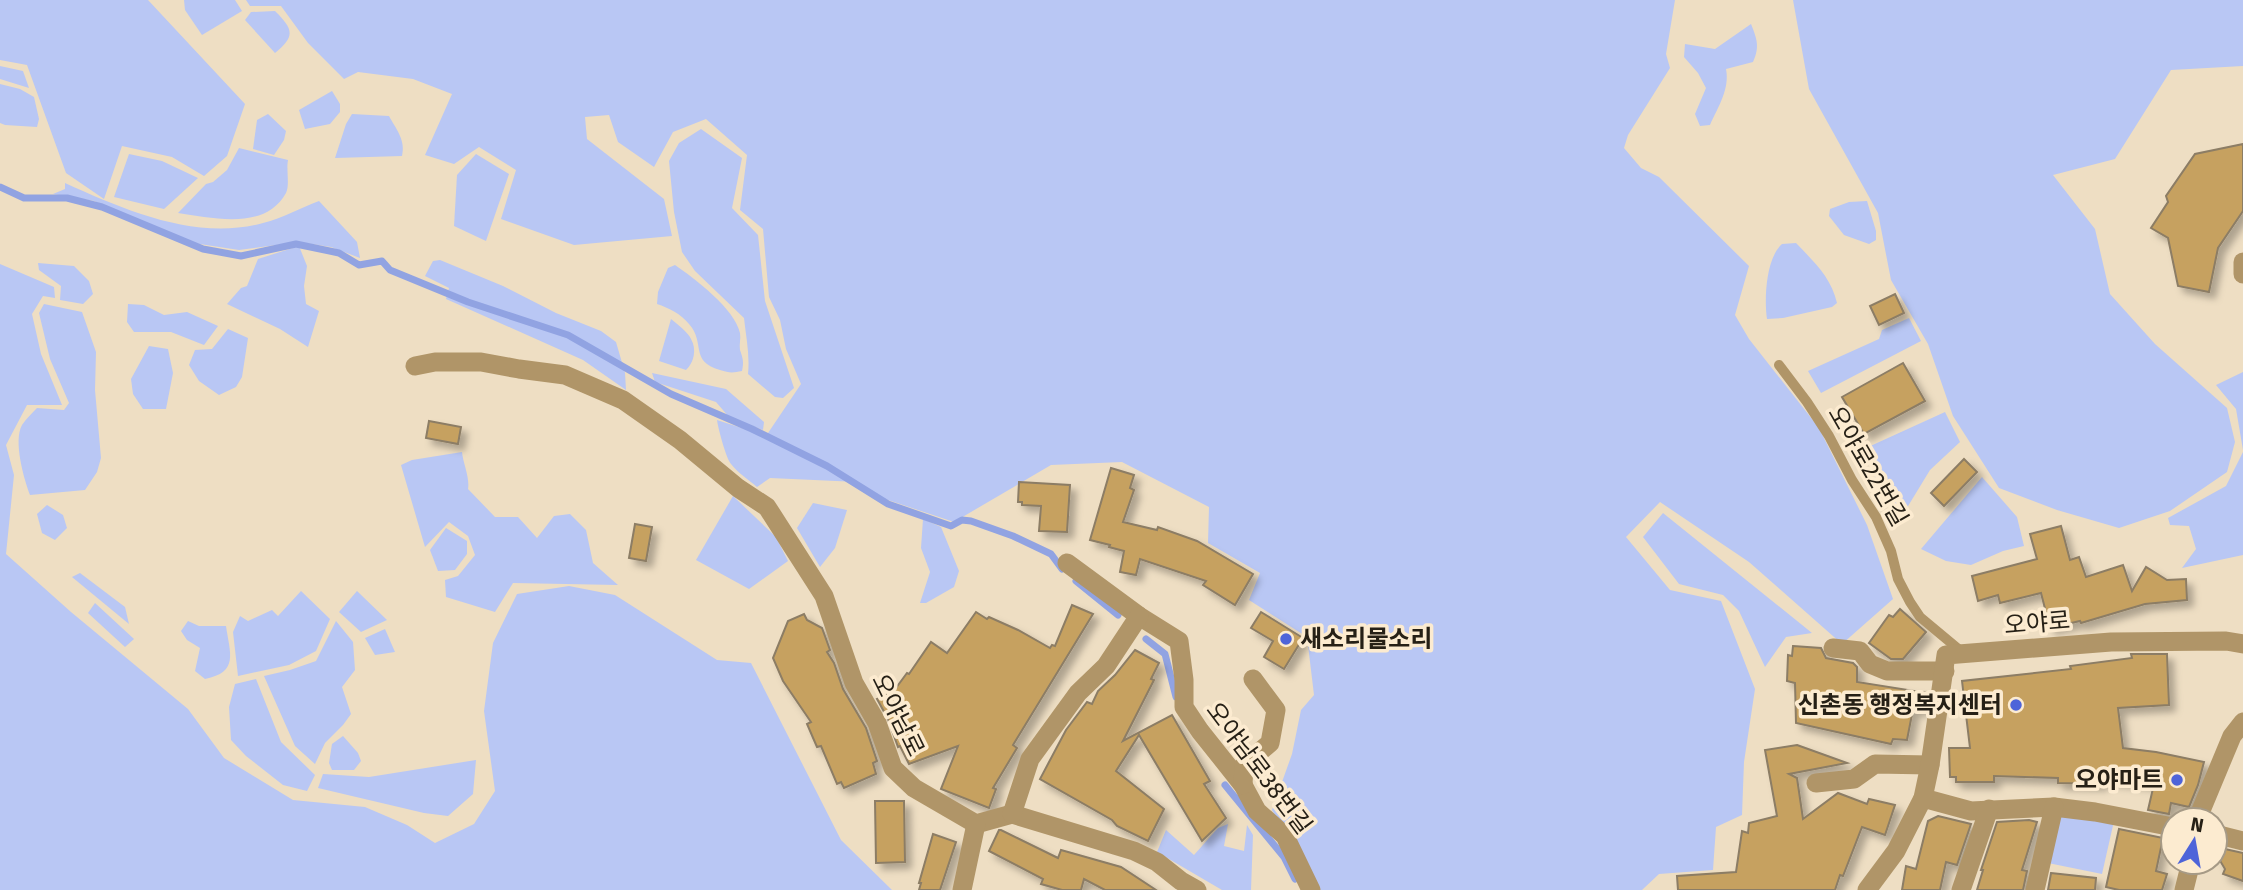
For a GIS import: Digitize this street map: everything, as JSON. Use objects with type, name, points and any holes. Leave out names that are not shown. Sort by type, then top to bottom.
[{"type":"street","points":[[2243,262],[2243,274]]},
{"type":"street","name":"오야남로","points":[[415,366],[435,362],[481,362],[565,374],[623,400],[767,507],[824,596],[854,683],[877,723],[893,768],[914,788],[976,824]]},
{"type":"street","name":"오야남로38번길","points":[[1067,563],[1139,616],[1179,641],[1184,706],[1200,732],[1243,785],[1257,811],[1285,836],[1311,890]]},
{"type":"street","points":[[1012,814],[1030,759],[1078,693],[1106,666],[1139,616]]},
{"type":"street","name":"오야로","points":[[1964,654],[2111,642],[2213,640],[2243,644]]},
{"type":"street","points":[[1833,648],[1860,651],[1870,664],[1887,671],[1945,671]]},
{"type":"street","points":[[1867,890],[1896,851],[1923,798],[1946,655],[1964,654]]},
{"type":"street","points":[[1243,785],[1244,765],[1270,743],[1276,710],[1254,679]]},
{"type":"street","points":[[2203,806],[2232,736],[2243,722]]},
{"type":"street","points":[[1815,783],[1854,779],[1875,764],[1930,765]]},
{"type":"street","points":[[1923,798],[1971,811],[2054,807],[2159,824]]},
{"type":"street","points":[[2035,890],[2054,807]]},
{"type":"street","points":[[1961,890],[1989,809]]},
{"type":"street","points":[[962,890],[976,824],[1012,814],[1134,850],[1157,862],[1197,890]]},
{"type":"lane","name":"오야로22번길","points":[[1779,365],[1829,436],[1852,480],[1876,517],[1891,551],[1898,579],[1910,602],[1920,617],[1964,654]]},
{"type":"shaded area","points":[[0,0],[148,0],[245,104],[227,156],[204,176],[172,157],[122,146],[104,199],[66,173],[27,65],[0,60]]},
{"type":"shaded area","points":[[184,0],[235,0],[242,11],[202,35],[185,10]]},
{"type":"shaded area","points":[[246,0],[1675,0],[1666,54],[1670,68],[1628,135],[1624,148],[1641,168],[1659,177],[1749,266],[1735,315],[1749,339],[1819,428],[1867,525],[1893,599],[1842,644],[1749,562],[1660,502],[1626,537],[1670,590],[1721,601],[1755,689],[1744,762],[1742,815],[1716,827],[1713,870],[1659,874],[1642,890],[1319,890],[1272,810],[1292,754],[1301,710],[1314,695],[1307,637],[1249,600],[1260,573],[1208,543],[1209,507],[1122,462],[1051,465],[954,522],[885,499],[858,482],[770,478],[757,487],[729,461],[717,420],[766,436],[801,384],[786,349],[780,320],[769,297],[763,229],[740,210],[747,155],[706,119],[673,132],[654,167],[618,142],[609,115],[585,117],[587,139],[664,199],[672,236],[574,245],[501,219],[516,170],[479,147],[454,164],[425,155],[452,94],[413,79],[358,72],[344,79],[308,43],[281,6],[250,6]]},
{"type":"shaded area","points":[[1793,0],[2243,0],[2243,66],[2171,70],[2115,159],[2053,175],[2095,229],[2110,294],[2155,344],[2227,408],[2235,442],[2227,472],[2170,511],[2119,528],[2057,510],[1999,488],[1953,416],[1928,344],[1891,280],[1878,213],[1809,89]]},
{"type":"shaded area","points":[[275,11],[290,32],[286,42],[275,53],[245,20],[251,12]]},
{"type":"shaded area","points":[[1751,24],[1757,43],[1753,62],[1726,69],[1725,91],[1720,105],[1710,125],[1700,126],[1695,114],[1706,88],[1698,73],[1684,57],[1685,44],[1715,49]]},
{"type":"shaded area","points":[[0,66],[23,71],[29,88],[0,79]]},
{"type":"shaded area","points":[[0,84],[20,89],[34,97],[39,119],[37,127],[0,123]]},
{"type":"shaded area","points":[[332,91],[340,104],[340,112],[330,124],[305,129],[299,110]]},
{"type":"shaded area","points":[[268,114],[286,131],[284,140],[274,155],[253,149],[257,120]]},
{"type":"shaded area","points":[[352,114],[389,116],[401,140],[402,156],[335,158]]},
{"type":"shaded area","points":[[701,129],[742,158],[732,208],[758,235],[765,301],[794,388],[783,398],[775,397],[748,374],[744,318],[695,271],[682,252],[674,212],[669,161],[679,143]]},
{"type":"shaded area","points":[[239,148],[288,160],[287,189],[277,205],[265,213],[237,219],[178,213],[206,184],[213,182],[227,170]]},
{"type":"shaded area","points":[[129,154],[162,161],[198,178],[164,209],[114,197]]},
{"type":"shaded area","points":[[476,154],[509,174],[486,241],[454,226],[457,175]]},
{"type":"shaded area","points":[[65,183],[137,213],[187,226],[213,228],[238,228],[263,223],[319,201],[357,242],[360,258],[331,247],[299,242],[239,250],[193,243],[94,201],[53,194],[65,189]]},
{"type":"shaded area","points":[[1867,201],[1876,231],[1876,240],[1869,244],[1844,235],[1829,216],[1830,209],[1849,202]]},
{"type":"shaded area","points":[[1796,243],[1826,278],[1837,303],[1832,307],[1767,319],[1766,290],[1772,259],[1782,244]]},
{"type":"shaded area","points":[[299,246],[307,266],[304,286],[306,304],[319,311],[308,347],[280,329],[227,304],[241,288],[247,286],[258,259]]},
{"type":"shaded area","points":[[440,260],[601,331],[616,342],[625,373],[626,390],[583,360],[446,299],[449,288],[425,276],[433,261]]},
{"type":"shaded area","points":[[38,263],[74,266],[89,281],[93,294],[83,304],[60,300],[61,286],[39,270]]},
{"type":"shaded area","points":[[0,264],[54,287],[55,298],[43,296],[32,314],[41,354],[62,405],[27,405],[6,445],[14,475],[6,554],[188,709],[224,758],[293,800],[365,807],[407,825],[435,843],[474,824],[495,791],[484,711],[493,643],[517,594],[569,586],[615,595],[717,660],[751,663],[841,840],[892,890],[0,890]]},
{"type":"shaded area","points":[[675,265],[713,295],[737,324],[742,371],[726,372],[704,362],[697,338],[689,324],[674,312],[657,304],[658,292],[668,268]]},
{"type":"shaded area","points":[[44,304],[82,312],[96,352],[95,390],[101,458],[97,472],[85,490],[30,495],[19,450],[22,425],[37,408],[64,410],[69,403],[50,359],[39,313]]},
{"type":"shaded area","points":[[128,304],[144,305],[164,315],[187,312],[218,326],[204,345],[171,332],[134,332],[127,322]]},
{"type":"shaded area","points":[[1909,318],[1921,341],[1821,393],[1808,371],[1879,339],[1882,330]]},
{"type":"shaded area","points":[[671,319],[693,343],[694,356],[686,370],[659,361]]},
{"type":"shaded area","points":[[228,329],[248,338],[242,377],[236,387],[219,395],[199,381],[189,365],[195,350],[212,349]]},
{"type":"shaded area","points":[[149,346],[168,349],[173,373],[166,409],[143,409],[133,394],[131,379]]},
{"type":"shaded area","points":[[2243,372],[2243,450],[2236,409],[2216,385]]},
{"type":"shaded area","points":[[652,373],[726,389],[764,422],[763,430],[729,417],[716,402],[655,382]]},
{"type":"shaded area","points":[[1945,412],[1960,442],[1930,470],[1902,516],[1896,519],[1878,485],[1866,448]]},
{"type":"shaded area","points":[[462,452],[468,489],[495,517],[518,517],[537,538],[554,516],[570,514],[586,530],[593,563],[618,585],[513,583],[495,612],[446,597],[445,580],[458,576],[475,555],[468,536],[449,522],[425,547],[401,465],[412,460]]},
{"type":"shaded area","points":[[2243,452],[2243,555],[2182,568],[2196,549],[2189,526],[2170,525],[2168,518],[2226,486]]},
{"type":"shaded area","points":[[1982,477],[2017,517],[2024,546],[2003,551],[1971,565],[1946,561],[1921,549]]},
{"type":"shaded area","points":[[733,496],[776,537],[788,561],[749,589],[696,560]]},
{"type":"shaded area","points":[[813,503],[847,510],[835,548],[820,567],[797,528]]},
{"type":"shaded area","points":[[47,505],[63,515],[67,528],[55,540],[42,533],[37,514]]},
{"type":"shaded area","points":[[1663,513],[1812,633],[1786,637],[1765,667],[1739,611],[1723,595],[1679,584],[1643,537]]},
{"type":"shaded area","points":[[923,519],[941,527],[959,571],[954,587],[926,603],[920,603],[930,572],[921,548]]},
{"type":"shaded area","points":[[446,528],[467,541],[467,554],[455,570],[438,571],[430,550]]},
{"type":"shaded area","points":[[80,573],[125,607],[129,624],[72,577]]},
{"type":"shaded area","points":[[301,591],[330,619],[316,651],[289,665],[238,676],[233,632],[240,616],[248,621],[272,610],[278,616]]},
{"type":"shaded area","points":[[357,591],[387,620],[361,632],[339,612]]},
{"type":"shaded area","points":[[95,603],[134,639],[125,647],[88,613]]},
{"type":"shaded area","points":[[188,621],[199,626],[226,626],[230,660],[223,672],[205,679],[195,671],[200,648],[187,640],[181,631]]},
{"type":"shaded area","points":[[336,621],[353,642],[355,670],[342,687],[351,714],[325,743],[315,764],[295,746],[264,676],[316,661]]},
{"type":"shaded area","points":[[385,629],[395,652],[375,655],[365,638]]},
{"type":"shaded area","points":[[256,679],[281,742],[315,775],[307,791],[283,785],[246,756],[231,740],[229,707],[235,684]]},
{"type":"shaded area","points":[[343,736],[358,753],[361,761],[354,770],[332,770],[329,763],[332,744]]},
{"type":"shaded area","points":[[476,760],[473,794],[448,816],[424,813],[318,788],[323,774],[369,777]]},
{"type":"shaded area","points":[[2060,814],[2114,821],[2102,874],[2048,863]]},
{"type":"shaded area","points":[[1228,824],[1224,846],[1244,851],[1247,825],[1253,835],[1251,890],[1222,890],[1157,852],[1166,830],[1194,855],[1218,828]]},
{"type":"building","points":[[2243,144],[2243,211],[2218,248],[2209,292],[2178,286],[2168,238],[2151,228],[2168,202],[2166,196],[2195,154]]},
{"type":"building","points":[[1895,294],[1904,313],[1879,325],[1870,306]]},
{"type":"building","points":[[1903,363],[1925,401],[1864,434],[1842,397]]},
{"type":"building","points":[[429,421],[461,427],[458,444],[426,438]]},
{"type":"building","points":[[1964,459],[1977,472],[1944,506],[1931,493]]},
{"type":"building","points":[[1111,468],[1134,475],[1130,488],[1134,490],[1123,522],[1157,530],[1158,527],[1197,541],[1253,574],[1235,605],[1203,585],[1206,581],[1140,559],[1136,575],[1120,572],[1124,551],[1090,540]]},
{"type":"building","points":[[1019,482],[1070,485],[1067,532],[1039,531],[1041,506],[1022,505],[1022,502],[1018,502]]},
{"type":"building","points":[[635,524],[652,527],[646,561],[629,558]]},
{"type":"building","points":[[2061,526],[2070,560],[2079,557],[2086,577],[2123,565],[2132,591],[2146,567],[2167,580],[2186,579],[2187,600],[2145,604],[2081,623],[2080,621],[2050,628],[2041,593],[2000,603],[1998,595],[1978,601],[1972,576],[2037,559],[2030,534]]},
{"type":"building","points":[[1072,605],[1093,614],[1013,745],[1017,748],[993,788],[996,789],[989,808],[941,789],[958,746],[909,764],[900,746],[898,747],[877,699],[893,692],[931,642],[947,653],[976,612],[987,619],[989,617],[1018,630],[1050,648],[1055,646]]},
{"type":"building","points":[[1900,609],[1926,632],[1903,659],[1891,659],[1869,643],[1889,615],[1893,617]]},
{"type":"building","name":"새소리물소리","points":[[1261,612],[1303,638],[1284,669],[1264,657],[1273,641],[1251,628]]},
{"type":"building","points":[[804,614],[807,620],[822,628],[830,650],[827,652],[843,689],[866,728],[877,761],[873,763],[876,774],[844,788],[841,782],[837,784],[821,746],[817,747],[807,724],[811,722],[783,681],[773,658],[788,621]]},
{"type":"building","points":[[1793,646],[1821,648],[1826,658],[1853,663],[1857,667],[1857,682],[1927,693],[1923,709],[1913,709],[1907,740],[1893,739],[1891,744],[1796,723],[1795,683],[1787,681],[1788,655],[1792,656]]},
{"type":"building","points":[[1135,650],[1159,663],[1151,679],[1154,680],[1123,741],[1172,715],[1210,781],[1204,784],[1226,818],[1202,841],[1139,735],[1116,771],[1164,809],[1148,841],[1117,826],[1112,820],[1040,779],[1066,730],[1087,702],[1092,704],[1098,691]]},
{"type":"building","points":[[2131,654],[2167,654],[2169,705],[2118,708],[2123,748],[2204,762],[2189,806],[2171,803],[2170,806],[2159,806],[2159,812],[2148,810],[2154,784],[2101,779],[2101,784],[2058,783],[2058,778],[1994,776],[1994,782],[1956,782],[1956,777],[1950,777],[1949,748],[1970,748],[1962,681],[2071,669],[2070,666],[2132,658]]},
{"type":"building","points":[[1797,745],[1847,763],[1789,774],[1797,778],[1803,819],[1838,793],[1867,804],[1869,799],[1895,805],[1885,835],[1862,827],[1835,890],[1678,890],[1677,876],[1736,872],[1742,831],[1748,833],[1749,823],[1777,816],[1765,750]]},
{"type":"building","points":[[875,801],[904,801],[905,862],[876,863]]},
{"type":"building","points":[[1938,816],[1971,824],[1957,865],[1946,862],[1940,890],[1902,890],[1906,866],[1916,869],[1928,821]]},
{"type":"building","points":[[1997,822],[2037,822],[2022,870],[2027,871],[2023,890],[1977,890]]},
{"type":"building","points":[[2119,829],[2159,837],[2156,871],[2159,872],[2159,876],[2166,876],[2162,890],[2119,890],[2106,887]]},
{"type":"building","points":[[999,830],[1058,858],[1061,850],[1121,867],[1156,890],[1105,890],[1084,879],[1081,890],[1062,890],[1041,884],[1043,879],[989,851]]},
{"type":"building","points":[[933,834],[956,842],[940,890],[919,890],[919,883]]},
{"type":"building","points":[[2229,850],[2243,853],[2243,881],[2229,876]]},
{"type":"building","points":[[2051,873],[2096,878],[2095,890],[2048,890]]},
{"type":"waterway","points":[[0,187],[24,198],[67,198],[102,207],[203,249],[241,256],[296,244],[339,253],[359,265],[382,261],[390,270],[468,302],[568,335],[671,394],[752,429],[827,466],[888,504],[951,526],[962,520],[971,521],[1013,536],[1051,554],[1062,569]]},
{"type":"waterway","points":[[1076,581],[1118,615]]},
{"type":"waterway","points":[[1146,639],[1165,654],[1176,697]]},
{"type":"waterway","points":[[1225,785],[1284,857],[1295,879]]},
{"type":"place","name":"새소리물소리","points":[[1286,639]]},
{"type":"place","name":"신촌동 행정복지센터","points":[[2016,705]]},
{"type":"place","name":"오야마트","points":[[2177,780]]}]
